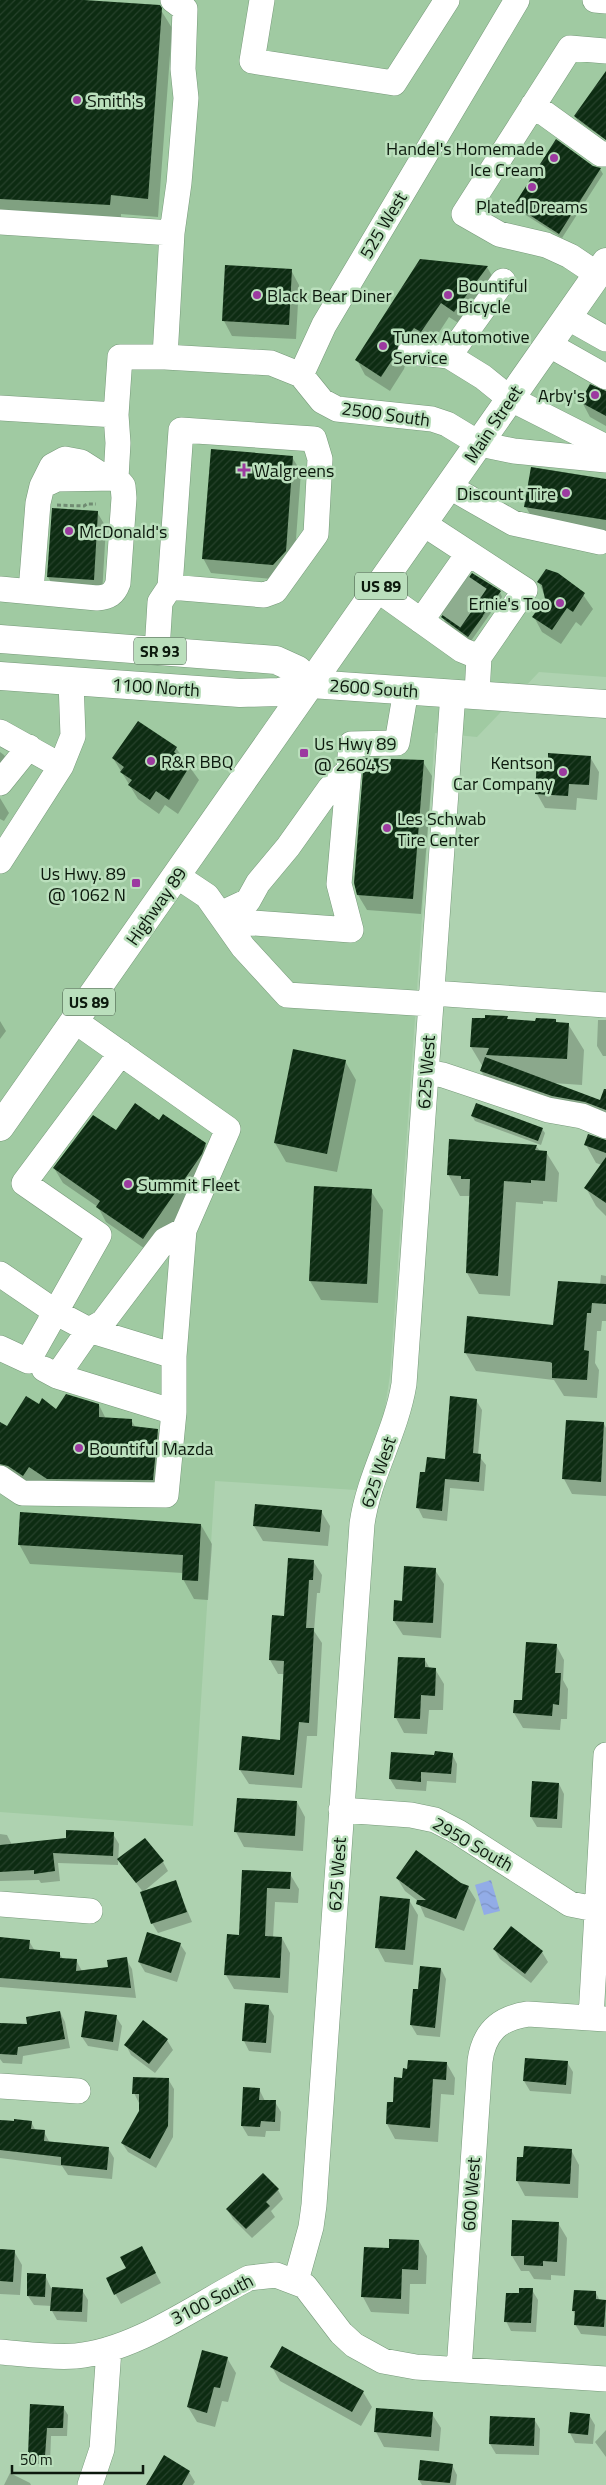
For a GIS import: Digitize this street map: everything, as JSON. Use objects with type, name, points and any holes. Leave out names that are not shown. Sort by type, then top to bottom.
[{"type":"main road","name":"Main Street","points":[[311,684],[602,268]]},
{"type":"main road","name":"2600 South","points":[[0,638],[276,660],[298,670],[311,684],[606,704]]},
{"type":"main road","name":"1100 North","points":[[0,676],[246,694],[279,692],[311,684]]},
{"type":"main road","name":"Highway 89","points":[[4,1114],[76,1021],[311,684]]},
{"type":"street","points":[[166,357],[172,233],[179,183],[186,98],[183,69],[185,10],[173,0]]},
{"type":"street","points":[[262,0],[252,61],[394,83],[447,0]]},
{"type":"street","name":"525 West","points":[[300,375],[324,325],[517,0]]},
{"type":"street","points":[[595,0],[606,1]]},
{"type":"street","points":[[602,268],[546,245],[499,234],[464,214],[570,48],[606,51]]},
{"type":"street","points":[[533,105],[601,154],[606,154]]},
{"type":"street","points":[[0,222],[172,233]]},
{"type":"street","points":[[449,356],[503,281]]},
{"type":"street","points":[[567,317],[606,339]]},
{"type":"street","points":[[548,344],[606,377]]},
{"type":"street","points":[[410,352],[449,356],[483,377],[510,398],[606,447]]},
{"type":"street","points":[[110,477],[118,443],[116,415],[120,357],[166,357],[271,363],[300,375]]},
{"type":"street","name":"2500 South","points":[[300,375],[322,401],[343,410],[432,419],[447,424],[480,444],[514,451],[606,460]]},
{"type":"street","points":[[170,587],[264,595],[275,590],[316,534],[320,459],[314,439],[330,406]]},
{"type":"street","points":[[0,408],[116,415]]},
{"type":"street","points":[[157,651],[160,602],[170,587],[181,430],[314,439]]},
{"type":"street","points":[[0,589],[31,591],[48,595],[97,598],[107,597],[114,592],[118,583],[124,498],[123,486],[81,462],[65,459],[52,466],[46,495],[38,503],[31,591]]},
{"type":"street","points":[[450,487],[513,523],[600,542]]},
{"type":"street","points":[[378,590],[462,650],[479,657],[492,621],[524,590],[424,524]]},
{"type":"street","points":[[421,620],[449,591],[468,554]]},
{"type":"street","name":"625 West","points":[[296,2281],[311,2228],[314,2205],[364,1509],[370,1481],[399,1410],[404,1384],[432,998],[465,693],[479,657]]},
{"type":"street","points":[[0,860],[61,766],[73,736],[71,681]]},
{"type":"street","points":[[223,918],[350,930],[339,884],[351,744],[396,743],[406,690]]},
{"type":"street","points":[[0,732],[61,766]]},
{"type":"street","points":[[0,783],[29,747]]},
{"type":"street","points":[[223,918],[248,901],[258,883],[288,847],[330,788],[349,770]]},
{"type":"street","points":[[177,876],[207,896],[243,948],[287,995],[432,998],[606,1005]]},
{"type":"street","points":[[0,1478],[22,1493],[166,1495],[174,1412],[174,1356],[184,1230],[228,1129],[76,1021]]},
{"type":"street","points":[[28,1361],[57,1313],[99,1235],[24,1183],[121,1053]]},
{"type":"street","points":[[426,1072],[443,1075],[548,1110],[582,1116],[606,1126]]},
{"type":"street","points":[[57,1376],[89,1330],[103,1322],[165,1240],[184,1230]]},
{"type":"street","points":[[0,1274],[57,1313],[89,1330],[174,1356]]},
{"type":"street","points":[[0,1296],[26,1292]]},
{"type":"street","points":[[0,1348],[57,1376],[174,1412]]},
{"type":"street","points":[[598,2019],[595,1909],[606,1755]]},
{"type":"street","name":"2950 South","points":[[341,1810],[411,1815],[435,1820],[458,1832],[570,1904],[595,1909]]},
{"type":"street","points":[[0,1904],[90,1910]]},
{"type":"street","name":"600 West","points":[[459,2370],[480,2061],[485,2039],[497,2024],[528,2014],[598,2019]]},
{"type":"street","points":[[0,2086],[78,2091]]},
{"type":"street","name":"3100 South","points":[[0,2352],[74,2356],[109,2349],[138,2338],[250,2278],[276,2275],[296,2281],[311,2291],[341,2333],[369,2354],[398,2365],[606,2379]]},
{"type":"street","points":[[90,2485],[102,2449],[109,2349]]},
{"type":"path","points":[[46,495],[84,506],[96,504]]},
{"type":"shaded area","points":[[0,0],[606,0],[606,677],[539,672],[477,737],[435,733],[390,1375],[384,1414],[356,1490],[215,1481],[193,1826],[0,1812]]},
{"type":"water","points":[[491,1880],[500,1911],[484,1915],[475,1885]]},
{"type":"building","name":"Smith's","points":[[0,0],[84,0],[160,5],[162,8],[148,199],[111,195],[110,205],[0,199]]},
{"type":"building","points":[[606,71],[606,140],[574,116]]},
{"type":"building","points":[[556,139],[593,166],[601,168],[559,234],[514,205]]},
{"type":"building","points":[[420,259],[488,266],[454,312],[441,303],[421,332],[414,328],[407,338],[399,343],[396,354],[381,377],[355,360]]},
{"type":"building","name":"Black Bear Diner","points":[[225,265],[292,269],[289,325],[222,321]]},
{"type":"building","name":"Arby's","points":[[590,384],[606,391],[606,416],[580,402]]},
{"type":"building","name":"Walgreens","points":[[211,449],[293,456],[286,551],[273,565],[202,559]]},
{"type":"building","name":"Discount Tire","points":[[531,467],[606,479],[606,520],[524,507]]},
{"type":"building","name":"McDonald's","points":[[52,508],[98,511],[94,580],[47,577]]},
{"type":"building","name":"Ernie's Too","points":[[546,569],[558,573],[585,593],[573,612],[567,608],[552,630],[532,617],[545,599],[542,585],[537,582]]},
{"type":"building","points":[[472,573],[501,591],[468,637],[441,617]]},
{"type":"building","name":"R&R BBQ","points":[[138,721],[177,747],[174,752],[191,764],[169,800],[156,791],[150,800],[128,785],[132,780],[120,772],[124,767],[112,758]]},
{"type":"building","name":"Kentson Car Company","points":[[548,753],[591,756],[589,785],[569,784],[568,796],[535,794],[537,759],[548,760]]},
{"type":"building","name":"Les Schwab Tire Center","points":[[364,758],[424,760],[413,899],[357,895],[354,883]]},
{"type":"building","points":[[485,1015],[508,1016],[507,1019],[535,1021],[536,1018],[556,1019],[556,1022],[569,1023],[567,1059],[486,1055],[489,1048],[470,1047],[472,1018],[485,1018]]},
{"type":"building","points":[[293,1049],[346,1060],[327,1154],[274,1143]]},
{"type":"building","points":[[485,1057],[600,1100],[604,1089],[606,1089],[606,1110],[585,1102],[552,1096],[480,1071]]},
{"type":"building","name":"Summit Fleet","points":[[135,1103],[159,1120],[163,1114],[206,1143],[202,1154],[143,1239],[96,1207],[100,1201],[53,1168],[93,1115],[116,1130]]},
{"type":"building","points":[[476,1103],[543,1128],[538,1141],[471,1116]]},
{"type":"building","points":[[588,1134],[606,1140],[606,1153],[584,1145]]},
{"type":"building","points":[[449,1139],[537,1145],[535,1150],[547,1151],[545,1181],[531,1180],[531,1183],[504,1181],[498,1276],[466,1273],[470,1179],[461,1179],[461,1176],[447,1175]]},
{"type":"building","points":[[606,1157],[606,1203],[584,1188]]},
{"type":"building","points":[[314,1186],[372,1189],[367,1284],[309,1281]]},
{"type":"building","points":[[558,1281],[606,1284],[606,1304],[592,1303],[591,1313],[587,1313],[584,1350],[589,1351],[587,1380],[552,1378],[552,1363],[550,1362],[464,1353],[467,1316],[553,1325]]},
{"type":"building","name":"Bountiful Mazda","points":[[66,1394],[99,1404],[99,1417],[132,1419],[132,1426],[158,1429],[153,1480],[47,1479],[29,1467],[23,1476],[8,1466],[0,1464],[0,1422],[7,1426],[26,1396],[39,1404],[42,1398],[56,1409]]},
{"type":"building","points":[[450,1396],[477,1399],[473,1453],[481,1454],[479,1482],[445,1479],[442,1511],[416,1508],[420,1472],[425,1472],[427,1457],[445,1459]]},
{"type":"building","points":[[566,1420],[604,1422],[601,1482],[562,1479]]},
{"type":"building","points":[[255,1504],[322,1510],[320,1532],[253,1526]]},
{"type":"building","points":[[20,1512],[201,1524],[198,1581],[182,1580],[183,1555],[18,1545]]},
{"type":"building","points":[[288,1558],[314,1560],[313,1580],[309,1580],[306,1628],[314,1628],[309,1723],[299,1722],[294,1775],[239,1770],[242,1736],[280,1740],[284,1661],[269,1660],[272,1615],[284,1616]]},
{"type":"building","points":[[404,1566],[436,1568],[433,1623],[393,1621],[394,1600],[402,1601]]},
{"type":"building","points":[[526,1642],[557,1644],[555,1673],[561,1673],[559,1705],[553,1704],[552,1716],[513,1713],[514,1700],[522,1700]]},
{"type":"building","points":[[398,1657],[425,1658],[425,1667],[436,1668],[435,1696],[421,1695],[420,1719],[394,1718]]},
{"type":"building","points":[[435,1751],[453,1753],[451,1774],[421,1772],[421,1782],[389,1779],[391,1752],[434,1755]]},
{"type":"building","points":[[532,1781],[559,1783],[557,1819],[530,1817]]},
{"type":"building","points":[[237,1798],[297,1801],[295,1836],[234,1832]]},
{"type":"building","points":[[66,1830],[114,1832],[113,1856],[53,1853],[55,1871],[34,1874],[34,1870],[0,1872],[0,1845],[66,1838]]},
{"type":"building","points":[[145,1838],[164,1861],[136,1883],[117,1859]]},
{"type":"building","points":[[416,1850],[461,1883],[469,1886],[456,1919],[416,1904],[417,1900],[426,1900],[396,1878]]},
{"type":"building","points":[[242,1870],[291,1872],[290,1889],[267,1888],[265,1936],[282,1937],[280,1978],[224,1975],[227,1934],[239,1935]]},
{"type":"building","points":[[176,1880],[187,1912],[151,1924],[140,1892]]},
{"type":"building","points":[[380,1896],[410,1899],[405,1950],[375,1948]]},
{"type":"building","points":[[511,1926],[543,1951],[525,1974],[493,1949]]},
{"type":"building","points":[[147,1932],[181,1943],[171,1973],[138,1962]]},
{"type":"building","points":[[0,1937],[30,1940],[29,1949],[60,1952],[60,1958],[77,1959],[76,1971],[108,1967],[107,1960],[127,1957],[131,1988],[0,1978]]},
{"type":"building","points":[[420,1966],[441,1968],[435,2028],[410,2025],[413,1989],[418,1989]]},
{"type":"building","points":[[245,2003],[269,2005],[266,2043],[242,2041]]},
{"type":"building","points":[[60,2011],[65,2039],[18,2047],[17,2055],[0,2054],[0,2023],[27,2024],[26,2017]]},
{"type":"building","points":[[85,2011],[117,2015],[113,2042],[81,2037]]},
{"type":"building","points":[[143,2020],[168,2039],[149,2064],[124,2045]]},
{"type":"building","points":[[525,2058],[568,2061],[566,2085],[523,2081]]},
{"type":"building","points":[[408,2060],[447,2062],[446,2080],[433,2079],[430,2128],[386,2124],[387,2102],[393,2102],[394,2077],[402,2078],[403,2068],[407,2069]]},
{"type":"building","points":[[133,2077],[169,2078],[168,2126],[150,2159],[121,2143],[139,2111],[139,2094],[132,2094]]},
{"type":"building","points":[[243,2087],[260,2088],[259,2100],[276,2100],[275,2122],[261,2121],[260,2127],[241,2126]]},
{"type":"building","points":[[14,2119],[32,2121],[31,2129],[45,2130],[44,2141],[109,2147],[107,2170],[61,2165],[61,2157],[0,2150],[0,2120],[14,2121]]},
{"type":"building","points":[[524,2146],[572,2149],[570,2184],[516,2181],[517,2157],[523,2157]]},
{"type":"building","points":[[263,2173],[279,2189],[266,2202],[270,2206],[246,2229],[226,2209]]},
{"type":"building","points":[[512,2220],[559,2222],[557,2262],[543,2261],[543,2266],[524,2265],[524,2256],[511,2256]]},
{"type":"building","points":[[389,2239],[419,2240],[418,2270],[402,2269],[401,2299],[361,2297],[364,2247],[389,2248]]},
{"type":"building","points":[[142,2246],[156,2273],[114,2295],[106,2278],[126,2268],[120,2257]]},
{"type":"building","points":[[0,2249],[15,2250],[13,2282],[0,2281]]},
{"type":"building","points":[[27,2273],[46,2274],[45,2297],[27,2296]]},
{"type":"building","points":[[52,2287],[83,2289],[82,2312],[50,2311]]},
{"type":"building","points":[[519,2288],[533,2288],[531,2323],[504,2322],[506,2293],[519,2293]]},
{"type":"building","points":[[574,2290],[596,2291],[596,2299],[606,2300],[604,2327],[574,2325],[575,2311],[572,2311]]},
{"type":"building","points":[[282,2346],[364,2391],[352,2412],[270,2367]]},
{"type":"building","points":[[202,2350],[228,2357],[220,2388],[214,2387],[207,2413],[187,2407]]},
{"type":"building","points":[[30,2404],[64,2406],[63,2428],[47,2428],[45,2456],[28,2455]]},
{"type":"building","points":[[376,2408],[433,2412],[431,2437],[374,2432]]},
{"type":"building","points":[[570,2412],[590,2414],[588,2435],[568,2433]]},
{"type":"building","points":[[490,2416],[535,2418],[534,2446],[489,2444]]},
{"type":"building","points":[[164,2455],[190,2471],[182,2485],[146,2485]]},
{"type":"building","points":[[420,2460],[453,2464],[450,2483],[418,2480]]},
{"type":"tunnel","points":[[459,585],[490,606]]},
{"type":"tunnel","points":[[447,603],[477,624]]},
{"type":"place","name":"Smith's","points":[[77,100]]},
{"type":"place","name":"Handel's Homemade Ice Cream","points":[[554,158]]},
{"type":"place","name":"Plated Dreams","points":[[532,187]]},
{"type":"place","name":"Black Bear Diner","points":[[257,295]]},
{"type":"place","name":"Bountiful Bicycle","points":[[448,295]]},
{"type":"place","name":"Tunex Automotive Service","points":[[383,346]]},
{"type":"place","name":"Arby's","points":[[595,395]]},
{"type":"place","name":"Walgreens","points":[[244,470]]},
{"type":"place","name":"Discount Tire","points":[[566,493]]},
{"type":"place","name":"McDonald's","points":[[69,531]]},
{"type":"place","name":"Ernie's Too","points":[[560,603]]},
{"type":"place","name":"Us Hwy 89 @ 2604 S","points":[[304,753]]},
{"type":"place","name":"R&R BBQ","points":[[151,761]]},
{"type":"place","name":"Kentson Car Company","points":[[563,772]]},
{"type":"place","name":"Les Schwab Tire Center","points":[[387,828]]},
{"type":"place","name":"Us Hwy. 89 @ 1062 N","points":[[136,883]]},
{"type":"place","name":"Summit Fleet","points":[[128,1184]]},
{"type":"place","name":"Bountiful Mazda","points":[[79,1448]]}]
